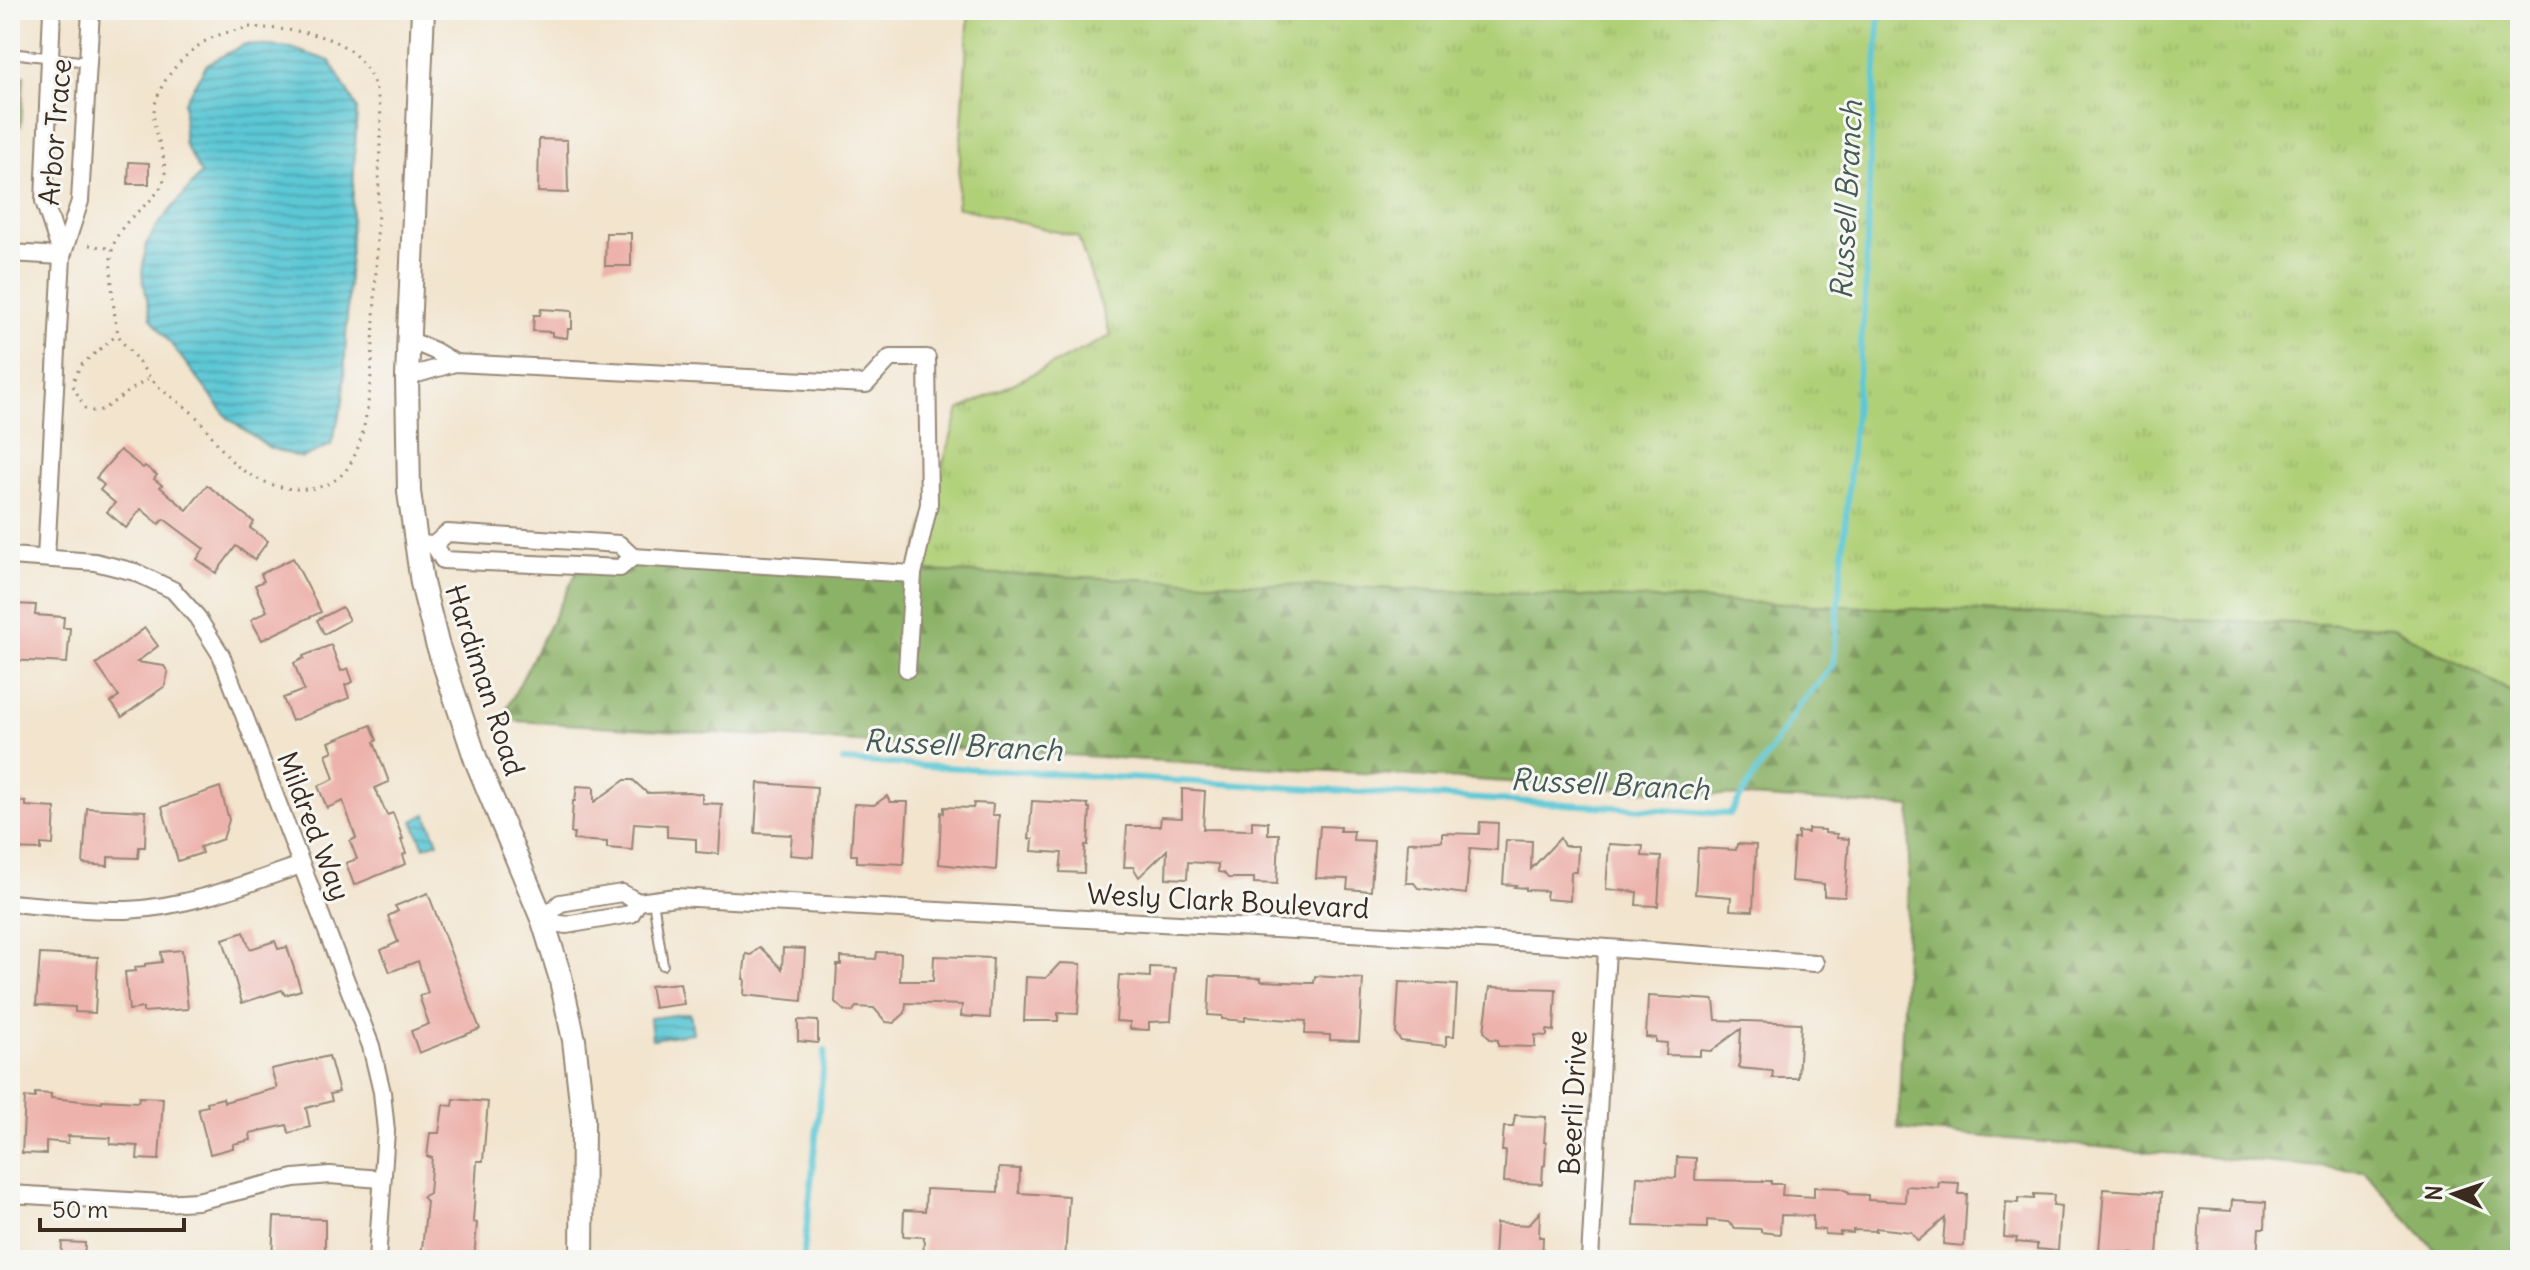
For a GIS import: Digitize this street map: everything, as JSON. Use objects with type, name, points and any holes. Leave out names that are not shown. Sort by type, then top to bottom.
[{"type":"street","name":"Arbor Trace","points":[[52,10],[44,201],[62,256]]},
{"type":"street","name":"Arbor Trace","points":[[46,558],[62,256],[80,201],[91,10]]},
{"type":"street","name":"Hardiman Road","points":[[423,10],[407,377],[409,492],[426,545],[422,583],[437,643],[476,760],[543,921],[560,976],[574,1040],[583,1119],[582,1260]]},
{"type":"street","points":[[10,253],[62,256]]},
{"type":"street","points":[[409,340],[455,363]]},
{"type":"street","points":[[407,377],[455,363],[866,384],[890,358],[927,358],[929,504],[913,574],[907,669]]},
{"type":"street","points":[[633,557],[620,568],[443,560],[426,545],[447,533],[619,544],[633,557],[913,574]]},
{"type":"street","name":"Mildred Way","points":[[10,556],[95,562],[135,572],[173,590],[197,617],[221,655],[371,1046],[382,1092],[386,1131],[377,1260]]},
{"type":"street","points":[[10,903],[126,910],[170,905],[215,895],[301,865]]},
{"type":"street","name":"Wesly Clark Boulevard","points":[[543,921],[560,903],[622,893],[645,901],[692,898],[1553,944],[1815,963]]},
{"type":"street","name":"Beerli Drive","points":[[1590,1260],[1607,949]]},
{"type":"street","points":[[10,1194],[163,1203],[197,1201],[294,1178],[330,1175],[381,1179]]},
{"type":"lane","points":[[546,10],[586,13],[592,10]]},
{"type":"lane","points":[[10,53],[88,62]]},
{"type":"lane","points":[[645,901],[663,965]]},
{"type":"path","points":[[249,27],[316,33],[335,40],[350,51],[372,81],[380,108],[368,397],[356,452],[347,469],[337,479],[321,487],[302,490],[270,483],[242,469],[196,417],[156,385],[118,334],[111,270],[113,249],[124,225],[160,188],[165,175],[154,108],[157,92],[167,78],[198,46],[212,38],[249,27]]},
{"type":"path","points":[[89,245],[113,249]]},
{"type":"path","points":[[118,334],[81,365],[73,386],[78,400],[85,408],[102,410],[150,377]]},
{"type":"green space","points":[[969,10],[2520,10],[2520,697],[2393,627],[911,571],[959,410],[1111,336],[1078,237],[957,207]]},
{"type":"green space","points":[[10,75],[24,76],[21,126],[10,126]]},
{"type":"green space","points":[[584,558],[2393,627],[2520,697],[2520,1260],[2444,1260],[2364,1171],[1898,1129],[1911,807],[501,720]]},
{"type":"water","points":[[245,44],[291,48],[330,61],[357,108],[343,402],[331,445],[302,458],[270,448],[228,418],[151,318],[142,274],[146,245],[156,227],[201,174],[184,143],[184,102],[207,64]]},
{"type":"water","points":[[426,814],[438,842],[424,847],[413,821]]},
{"type":"water","points":[[690,1013],[693,1033],[652,1039],[650,1018]]},
{"type":"building","points":[[539,139],[567,140],[568,193],[538,192]]},
{"type":"building","points":[[129,162],[149,163],[149,184],[128,184]]},
{"type":"building","points":[[606,233],[631,233],[631,266],[605,266]]},
{"type":"building","points":[[541,309],[572,311],[572,329],[568,329],[567,338],[552,336],[552,332],[533,331],[534,315],[540,315]]},
{"type":"building","points":[[120,450],[157,475],[154,479],[162,485],[160,487],[187,510],[207,485],[254,522],[250,528],[268,541],[254,560],[236,546],[216,573],[197,559],[204,549],[164,519],[159,524],[141,509],[126,528],[107,512],[115,503],[100,490],[104,485],[96,478]]},
{"type":"building","points":[[293,558],[321,612],[262,640],[251,620],[267,611],[255,585],[264,581],[261,574]]},
{"type":"building","points":[[12,604],[36,605],[35,615],[64,617],[63,628],[70,628],[67,663],[10,660]]},
{"type":"building","points":[[342,607],[349,620],[324,634],[317,620]]},
{"type":"building","points":[[145,628],[158,646],[137,662],[164,666],[168,672],[165,686],[122,717],[111,702],[119,697],[96,664]]},
{"type":"building","points":[[331,645],[341,671],[348,668],[353,682],[345,685],[349,698],[292,721],[283,698],[304,690],[294,663]]},
{"type":"building","points":[[371,725],[389,782],[375,788],[387,815],[393,813],[403,839],[406,864],[354,885],[346,863],[357,859],[350,841],[356,838],[343,801],[327,808],[318,786],[334,779],[326,754],[333,751],[329,742]]},
{"type":"building","points":[[625,780],[633,780],[647,793],[689,792],[702,794],[702,803],[722,804],[719,854],[696,852],[696,839],[667,837],[667,825],[634,823],[632,850],[607,848],[607,842],[573,840],[573,801],[577,786],[594,787],[594,802]]},
{"type":"building","points":[[758,783],[817,787],[813,857],[790,855],[792,835],[755,833]]},
{"type":"building","points":[[220,787],[229,820],[223,839],[200,847],[202,853],[178,861],[162,807]]},
{"type":"building","points":[[1182,789],[1205,791],[1203,829],[1252,830],[1252,821],[1268,822],[1268,834],[1279,834],[1277,884],[1254,883],[1254,878],[1228,878],[1218,872],[1218,864],[1188,862],[1187,879],[1166,878],[1167,850],[1139,877],[1133,867],[1124,867],[1127,826],[1160,826],[1161,817],[1182,818]]},
{"type":"building","points":[[887,796],[890,802],[908,802],[904,864],[857,862],[857,855],[851,855],[854,804],[874,805]]},
{"type":"building","points":[[10,801],[26,802],[26,806],[55,808],[53,845],[41,844],[41,850],[10,849]]},
{"type":"building","points":[[1032,801],[1088,804],[1084,873],[1060,872],[1062,853],[1032,851],[1033,839],[1029,839]]},
{"type":"building","points":[[974,803],[993,804],[992,815],[999,815],[996,870],[939,864],[941,812],[944,813],[944,807],[973,808]]},
{"type":"building","points":[[87,808],[146,811],[145,847],[139,847],[138,858],[108,857],[108,866],[83,864]]},
{"type":"building","points":[[1480,822],[1498,823],[1497,850],[1470,848],[1466,894],[1418,888],[1414,883],[1406,883],[1408,842],[1442,841],[1442,833],[1479,834]]},
{"type":"building","points":[[1320,826],[1354,831],[1353,840],[1374,841],[1371,891],[1347,889],[1348,879],[1316,878]]},
{"type":"building","points":[[1808,829],[1825,830],[1825,833],[1837,834],[1837,838],[1849,839],[1845,897],[1824,896],[1824,884],[1791,881],[1794,839],[1798,839],[1798,832],[1808,833]]},
{"type":"building","points":[[1560,838],[1564,846],[1578,846],[1577,872],[1571,872],[1570,901],[1546,899],[1547,891],[1503,884],[1506,840],[1532,841],[1531,869]]},
{"type":"building","points":[[1609,844],[1643,846],[1642,856],[1661,857],[1658,906],[1636,905],[1637,892],[1606,889]]},
{"type":"building","points":[[1737,844],[1756,845],[1753,911],[1730,910],[1731,897],[1695,894],[1698,848],[1736,850]]},
{"type":"building","points":[[428,893],[480,1029],[419,1053],[411,1031],[429,1024],[419,996],[428,993],[418,961],[390,972],[381,950],[398,942],[388,916],[398,911],[395,906]]},
{"type":"building","points":[[244,932],[250,949],[275,941],[278,949],[287,947],[301,990],[285,995],[282,990],[242,1003],[223,939]]},
{"type":"building","points":[[760,947],[782,969],[783,948],[805,949],[802,1001],[744,995],[746,954],[751,955]]},
{"type":"building","points":[[182,950],[188,1009],[129,1010],[125,972],[136,971],[135,967],[145,964],[162,962],[161,952]]},
{"type":"building","points":[[877,952],[901,953],[900,981],[933,981],[934,956],[993,958],[990,1018],[961,1016],[962,1005],[906,1003],[905,1013],[894,1023],[886,1022],[874,1008],[856,1007],[852,1012],[845,1011],[835,1002],[837,965],[841,965],[841,957],[876,959]]},
{"type":"building","points":[[40,954],[98,957],[95,1013],[75,1012],[75,1007],[36,1005]]},
{"type":"building","points":[[1060,963],[1081,964],[1078,1014],[1058,1013],[1058,1021],[1024,1021],[1026,977],[1046,978]]},
{"type":"building","points":[[1150,967],[1175,968],[1171,1021],[1149,1022],[1149,1030],[1130,1029],[1130,1022],[1116,1021],[1119,975],[1150,977]]},
{"type":"building","points":[[1210,976],[1308,983],[1314,983],[1315,976],[1363,979],[1359,1041],[1330,1040],[1330,1035],[1305,1034],[1306,1021],[1245,1017],[1245,1021],[1208,1015]]},
{"type":"building","points":[[1399,982],[1457,985],[1454,1036],[1446,1036],[1446,1046],[1401,1041],[1396,1034]]},
{"type":"building","points":[[680,983],[684,1004],[654,1008],[650,986]]},
{"type":"building","points":[[1490,987],[1556,989],[1554,1031],[1547,1030],[1547,1036],[1535,1035],[1535,1047],[1498,1046],[1498,1040],[1490,1039],[1484,1031]]},
{"type":"building","points":[[1648,996],[1714,1000],[1716,1020],[1801,1023],[1798,1078],[1772,1078],[1773,1071],[1739,1068],[1741,1029],[1711,1051],[1700,1050],[1700,1056],[1666,1055],[1667,1043],[1646,1037]]},
{"type":"building","points":[[798,1020],[818,1021],[818,1043],[798,1041]]},
{"type":"building","points":[[329,1056],[339,1092],[330,1094],[332,1101],[306,1108],[310,1127],[289,1133],[287,1125],[250,1133],[251,1140],[210,1154],[198,1108],[208,1106],[207,1102],[223,1098],[224,1102],[277,1088],[271,1069]]},
{"type":"building","points":[[35,1093],[51,1094],[51,1098],[102,1103],[102,1100],[138,1102],[139,1097],[163,1098],[159,1160],[137,1159],[138,1146],[110,1144],[111,1138],[68,1136],[68,1143],[46,1141],[46,1154],[22,1153],[25,1097],[35,1098]]},
{"type":"building","points":[[454,1099],[488,1102],[483,1161],[477,1161],[474,1260],[421,1258],[427,1202],[422,1197],[429,1193],[432,1157],[427,1157],[430,1133],[439,1133],[443,1105],[453,1106]]},
{"type":"building","points":[[1515,1115],[1546,1117],[1542,1184],[1504,1182],[1504,1127],[1513,1127]]},
{"type":"building","points":[[1677,1157],[1696,1158],[1695,1180],[1771,1181],[1771,1184],[1783,1184],[1782,1195],[1814,1197],[1814,1187],[1840,1188],[1849,1194],[1868,1195],[1868,1200],[1905,1202],[1906,1186],[1938,1188],[1939,1182],[1959,1183],[1958,1194],[1967,1194],[1964,1246],[1943,1244],[1945,1218],[1918,1241],[1911,1232],[1876,1228],[1876,1231],[1825,1234],[1825,1230],[1813,1229],[1813,1216],[1781,1215],[1780,1234],[1761,1232],[1761,1229],[1735,1228],[1728,1222],[1707,1220],[1707,1228],[1634,1226],[1637,1176],[1676,1178]]},
{"type":"building","points":[[999,1168],[1020,1169],[1019,1193],[1069,1196],[1065,1260],[923,1260],[924,1237],[903,1236],[904,1210],[925,1211],[926,1189],[998,1192]]},
{"type":"building","points":[[2104,1189],[2161,1193],[2157,1257],[2099,1251]]},
{"type":"building","points":[[2034,1194],[2054,1195],[2053,1205],[2061,1206],[2058,1251],[2037,1249],[2037,1244],[2016,1242],[2017,1238],[2004,1237],[2006,1202],[2018,1203],[2018,1198],[2034,1199]]},
{"type":"building","points":[[2232,1200],[2266,1202],[2265,1228],[2259,1228],[2257,1260],[2220,1259],[2198,1253],[2200,1209],[2231,1211]]},
{"type":"building","points":[[1540,1212],[1542,1260],[1494,1260],[1496,1223],[1528,1225]]},
{"type":"building","points":[[274,1217],[325,1219],[325,1260],[272,1260]]},
{"type":"building","points":[[62,1242],[85,1243],[84,1260],[61,1260]]},
{"type":"waterway","name":"Russell Branch","points":[[843,761],[1730,814],[1797,709],[1833,665],[1865,297],[1880,10]]},
{"type":"waterway","name":"Russell Branch","points":[[803,1260],[825,1051]]}]
